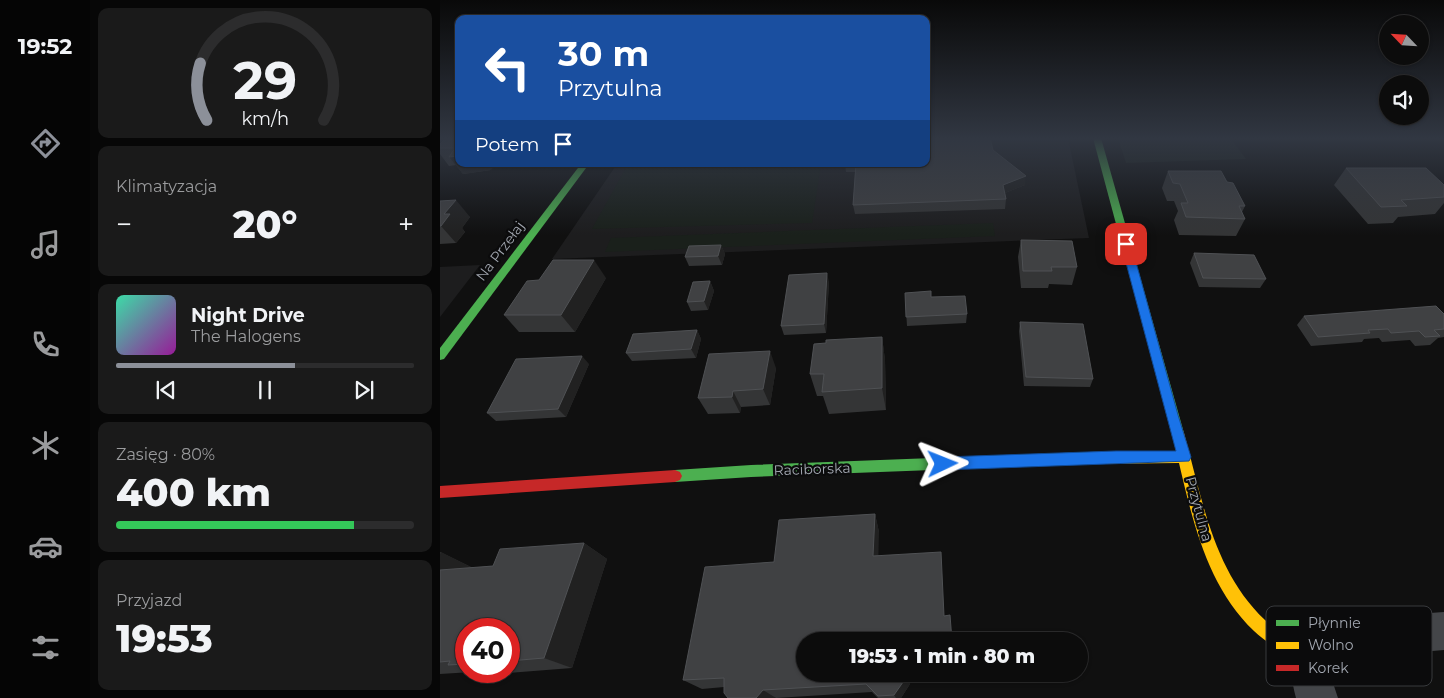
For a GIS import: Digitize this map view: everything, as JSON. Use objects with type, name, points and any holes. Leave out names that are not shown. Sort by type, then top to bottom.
[{"type":"street","name":"Na Przełaj","points":[[440,356],[580,171]]},
{"type":"street","name":"Przytulna","points":[[1106,171],[1171,415],[1185,457],[1211,555],[1232,593],[1260,626],[1266,630]]},
{"type":"street","name":"Raciborska","points":[[440,492],[751,471],[1116,457],[1185,457]]},
{"type":"street","points":[[1313,686],[1317,698]]},
{"type":"shaded area","points":[[613,171],[1075,171],[1089,238],[552,259]]},
{"type":"shaded area","points":[[624,171],[820,171],[812,223],[592,229]]},
{"type":"shaded area","points":[[993,223],[995,236],[605,252],[611,238]]},
{"type":"shaded area","points":[[480,265],[440,317],[440,267]]},
{"type":"building","points":[[856,171],[1019,171],[1026,176],[1003,185],[1006,199],[853,205]]},
{"type":"building","points":[[1168,171],[1221,171],[1227,182],[1233,183],[1245,206],[1239,206],[1245,219],[1186,217],[1181,203],[1188,203],[1180,184],[1173,183]]},
{"type":"building","points":[[1348,171],[1429,171],[1444,185],[1444,197],[1401,200],[1407,206],[1381,207]]},
{"type":"building","points":[[456,200],[444,214],[450,214],[440,226],[440,201]]},
{"type":"building","points":[[1021,240],[1072,241],[1077,267],[1051,267],[1052,271],[1023,271]]},
{"type":"building","points":[[721,245],[718,256],[685,257],[689,246]]},
{"type":"building","points":[[1194,253],[1254,255],[1266,279],[1203,278]]},
{"type":"building","points":[[553,260],[594,260],[561,315],[504,315],[527,281],[539,280]]},
{"type":"building","points":[[827,273],[824,324],[781,326],[789,275]]},
{"type":"building","points":[[710,281],[704,301],[687,302],[693,282]]},
{"type":"building","points":[[931,291],[931,297],[965,296],[967,314],[906,317],[905,293]]},
{"type":"building","points":[[1436,306],[1444,314],[1444,329],[1434,330],[1440,336],[1425,337],[1419,331],[1391,333],[1388,329],[1368,330],[1370,333],[1318,337],[1304,316]]},
{"type":"building","points":[[1020,322],[1083,324],[1093,379],[1026,377]]},
{"type":"building","points":[[697,330],[691,349],[626,353],[633,334]]},
{"type":"building","points":[[882,337],[882,388],[822,392],[824,374],[810,374],[814,344],[826,343],[826,340]]},
{"type":"building","points":[[770,351],[763,389],[733,391],[732,397],[698,398],[709,354]]},
{"type":"building","points":[[582,356],[558,409],[487,413],[516,359]]},
{"type":"building","points":[[875,514],[873,556],[941,552],[944,616],[950,615],[951,632],[796,632],[796,682],[903,682],[894,695],[878,696],[866,684],[763,690],[756,698],[728,698],[724,693],[724,678],[683,680],[705,567],[774,562],[779,520]]},
{"type":"building","points":[[584,543],[544,658],[520,660],[520,618],[455,618],[455,665],[448,665],[450,661],[440,662],[440,570],[493,566],[500,549]]},
{"type":"traffic: fast","points":[[440,356],[580,171]]},
{"type":"traffic: fast","points":[[1106,171],[1178,433]]},
{"type":"traffic: fast","points":[[675,476],[751,471],[1089,458]]},
{"type":"traffic: slow","points":[[1178,433],[1198,510],[1215,561],[1227,584],[1242,606],[1266,630]]},
{"type":"traffic: slow","points":[[1089,458],[1185,457]]},
{"type":"traffic: jam","points":[[440,492],[675,476]]},
{"type":"route","points":[[943,464],[1116,457],[1185,457],[1171,415],[1126,244]]}]
